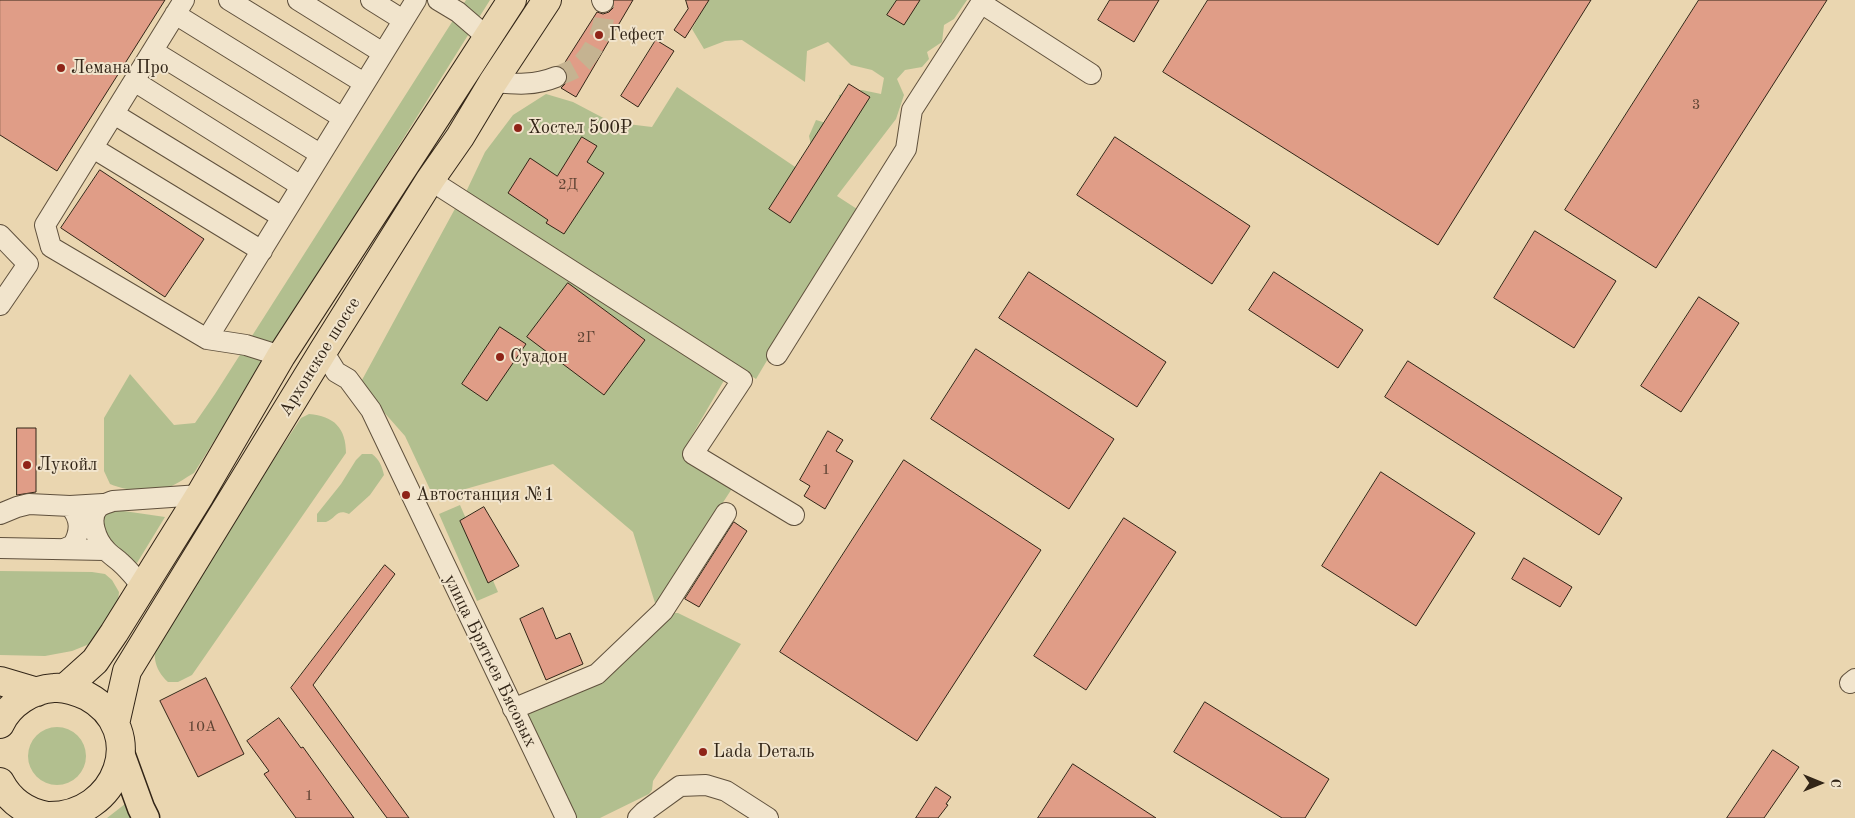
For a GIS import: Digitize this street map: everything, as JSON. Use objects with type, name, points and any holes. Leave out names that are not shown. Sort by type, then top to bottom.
[{"type":"highway","name":"Архонское шоссе","points":[[65,688],[95,661],[200,495],[281,356],[512,0]]},
{"type":"highway","name":"Архонское шоссе","points":[[115,724],[127,671],[430,180],[460,137],[493,82],[547,0]]},
{"type":"highway","points":[[0,681],[37,692]]},
{"type":"highway","points":[[0,724],[4,716],[15,704],[28,695],[51,688],[65,688],[95,700],[107,712],[115,724],[121,742],[121,762],[117,778],[98,803],[80,814],[56,817],[34,814],[18,805],[6,793],[0,782]]},
{"type":"main road","points":[[121,753],[140,808],[146,818]]},
{"type":"street","points":[[229,0],[364,84]]},
{"type":"street","points":[[298,0],[383,53]]},
{"type":"street","points":[[371,0],[403,20]]},
{"type":"street","points":[[207,339],[416,0]]},
{"type":"street","points":[[438,0],[458,12],[487,37]]},
{"type":"street","points":[[777,355],[906,148],[912,110],[981,2],[1091,74]]},
{"type":"street","points":[[281,356],[246,345],[207,339],[51,247],[45,225],[179,7],[343,118]]},
{"type":"street","points":[[153,51],[320,154]]},
{"type":"street","points":[[493,82],[530,85],[545,82],[556,77]]},
{"type":"street","points":[[134,81],[301,186]]},
{"type":"street","points":[[114,114],[282,217]]},
{"type":"street","points":[[92,148],[262,250]]},
{"type":"street","points":[[430,180],[742,380],[693,454],[794,515]]},
{"type":"street","points":[[0,235],[28,264],[0,305]]},
{"type":"street","name":"улица Брятьев Бясовых","points":[[323,351],[336,372],[348,380],[371,410],[566,818]]},
{"type":"street","points":[[0,514],[29,504],[70,506],[200,495]]},
{"type":"street","points":[[103,504],[95,512],[94,528],[96,535],[105,550],[127,568],[142,586]]},
{"type":"street","points":[[64,550],[73,546],[79,531],[80,522],[78,514],[70,506]]},
{"type":"street","points":[[513,709],[597,674],[663,611],[726,513]]},
{"type":"street","points":[[0,548],[105,550]]},
{"type":"street","points":[[638,818],[680,786],[706,786],[726,791],[768,818]]},
{"type":"green space","points":[[466,0],[490,0],[194,473],[172,486],[155,490],[131,490],[110,484],[104,471],[104,418],[130,374],[174,425],[195,423]]},
{"type":"green space","points":[[708,0],[967,0],[954,19],[944,25],[942,42],[927,52],[929,59],[922,67],[905,70],[897,79],[904,95],[896,119],[837,196],[857,209],[756,379],[466,192],[485,152],[513,115],[546,94],[573,102],[611,122],[652,127],[677,87],[810,177],[814,160],[809,136],[816,120],[833,125],[837,120],[839,95],[862,90],[881,94],[884,78],[872,70],[851,65],[828,42],[807,51],[805,82],[742,40],[725,41],[704,49],[692,29]]},
{"type":"green space","points":[[457,205],[726,377],[687,444],[686,457],[733,487],[663,595],[655,603],[633,532],[553,464],[434,498],[405,436],[382,410],[362,380]]},
{"type":"green space","points":[[309,414],[325,417],[337,425],[344,437],[346,453],[192,675],[178,682],[168,682],[159,672],[155,661],[157,637],[301,418]]},
{"type":"green space","points":[[362,454],[372,454],[380,463],[384,475],[370,495],[349,514],[342,512],[326,522],[317,522],[317,514]]},
{"type":"green space","points":[[460,505],[498,592],[477,601],[439,514]]},
{"type":"green space","points":[[110,509],[165,517],[137,563],[120,556],[97,520]]},
{"type":"green space","points":[[0,571],[92,572],[105,574],[112,580],[119,592],[117,612],[92,643],[72,651],[45,656],[0,655]]},
{"type":"green space","points":[[673,613],[678,613],[741,644],[653,781],[652,790],[649,794],[600,818],[576,818],[527,712]]},
{"type":"green space","points":[[51,727],[63,727],[78,735],[86,750],[86,762],[78,777],[63,785],[51,785],[36,777],[28,762],[28,750],[36,735]]},
{"type":"green space","points":[[125,804],[135,818],[107,818]]},
{"type":"building","name":"Лемана Про","points":[[0,0],[165,0],[57,171],[0,135]]},
{"type":"building","points":[[614,0],[633,0],[576,97],[561,88],[568,79],[567,73],[562,67],[597,12],[603,14],[609,12],[613,8]]},
{"type":"building","points":[[686,0],[709,0],[685,38],[674,30],[688,9]]},
{"type":"building","points":[[897,0],[920,0],[904,25],[887,15]]},
{"type":"building","points":[[1110,0],[1159,0],[1134,42],[1098,20]]},
{"type":"building","points":[[1208,0],[1591,0],[1438,245],[1163,72]]},
{"type":"building","points":[[1699,0],[1827,0],[1656,268],[1565,210]]},
{"type":"building","points":[[656,40],[674,51],[638,107],[621,96]]},
{"type":"building","points":[[849,84],[870,97],[790,223],[769,209]]},
{"type":"building","points":[[582,137],[597,146],[587,162],[604,173],[564,234],[546,223],[548,220],[508,193],[530,158],[557,176]]},
{"type":"building","points":[[1115,137],[1250,226],[1212,284],[1077,195]]},
{"type":"building","points":[[100,170],[204,239],[165,297],[61,228]]},
{"type":"building","points":[[1535,231],[1616,281],[1574,348],[1494,298]]},
{"type":"building","points":[[1029,272],[1166,362],[1137,407],[999,318]]},
{"type":"building","points":[[1274,272],[1363,330],[1338,368],[1249,310]]},
{"type":"building","points":[[568,283],[645,340],[604,395],[527,337]]},
{"type":"building","points":[[1699,297],[1739,323],[1681,412],[1641,386]]},
{"type":"building","points":[[500,327],[526,344],[487,401],[462,384]]},
{"type":"building","points":[[976,349],[1114,439],[1069,509],[931,419]]},
{"type":"building","points":[[1408,361],[1622,498],[1599,535],[1385,397]]},
{"type":"building","points":[[17,428],[36,428],[36,492],[17,495]]},
{"type":"building","points":[[828,431],[843,440],[836,451],[853,461],[825,509],[804,496],[810,486],[800,480]]},
{"type":"building","points":[[904,460],[1041,550],[917,741],[780,652]]},
{"type":"building","points":[[1381,472],[1475,533],[1416,626],[1322,566]]},
{"type":"building","points":[[484,507],[519,566],[488,583],[460,521]]},
{"type":"building","points":[[1124,518],[1176,552],[1086,690],[1034,656]]},
{"type":"building","points":[[734,522],[747,531],[699,607],[685,599]]},
{"type":"building","points":[[1524,558],[1572,587],[1560,607],[1512,579]]},
{"type":"building","points":[[385,565],[395,574],[313,685],[409,818],[387,818],[291,688]]},
{"type":"building","points":[[543,608],[556,639],[570,633],[583,664],[546,680],[520,619]]},
{"type":"building","points":[[206,678],[244,754],[198,777],[160,701]]},
{"type":"building","points":[[1205,702],[1329,779],[1305,818],[1282,818],[1174,752]]},
{"type":"building","points":[[279,718],[301,748],[303,747],[354,818],[296,818],[264,774],[269,771],[247,741]]},
{"type":"building","points":[[1773,750],[1799,767],[1764,818],[1727,818]]},
{"type":"building","points":[[1073,764],[1156,818],[1038,818]]},
{"type":"building","points":[[936,787],[951,797],[946,804],[948,805],[938,818],[916,818]]},
{"type":"tunnel","points":[[556,77],[574,69],[593,49],[603,26],[603,2]]},
{"type":"place","name":"Гефест","points":[[599,35]]},
{"type":"place","name":"Лемана Про","points":[[61,68]]},
{"type":"place","name":"Хостел 500₽","points":[[518,128]]},
{"type":"place","name":"Суадон","points":[[500,357]]},
{"type":"place","name":"Лукойл","points":[[27,465]]},
{"type":"place","name":"Автостанция №1","points":[[406,495]]},
{"type":"place","name":"Lada Dеталь","points":[[703,752]]}]
